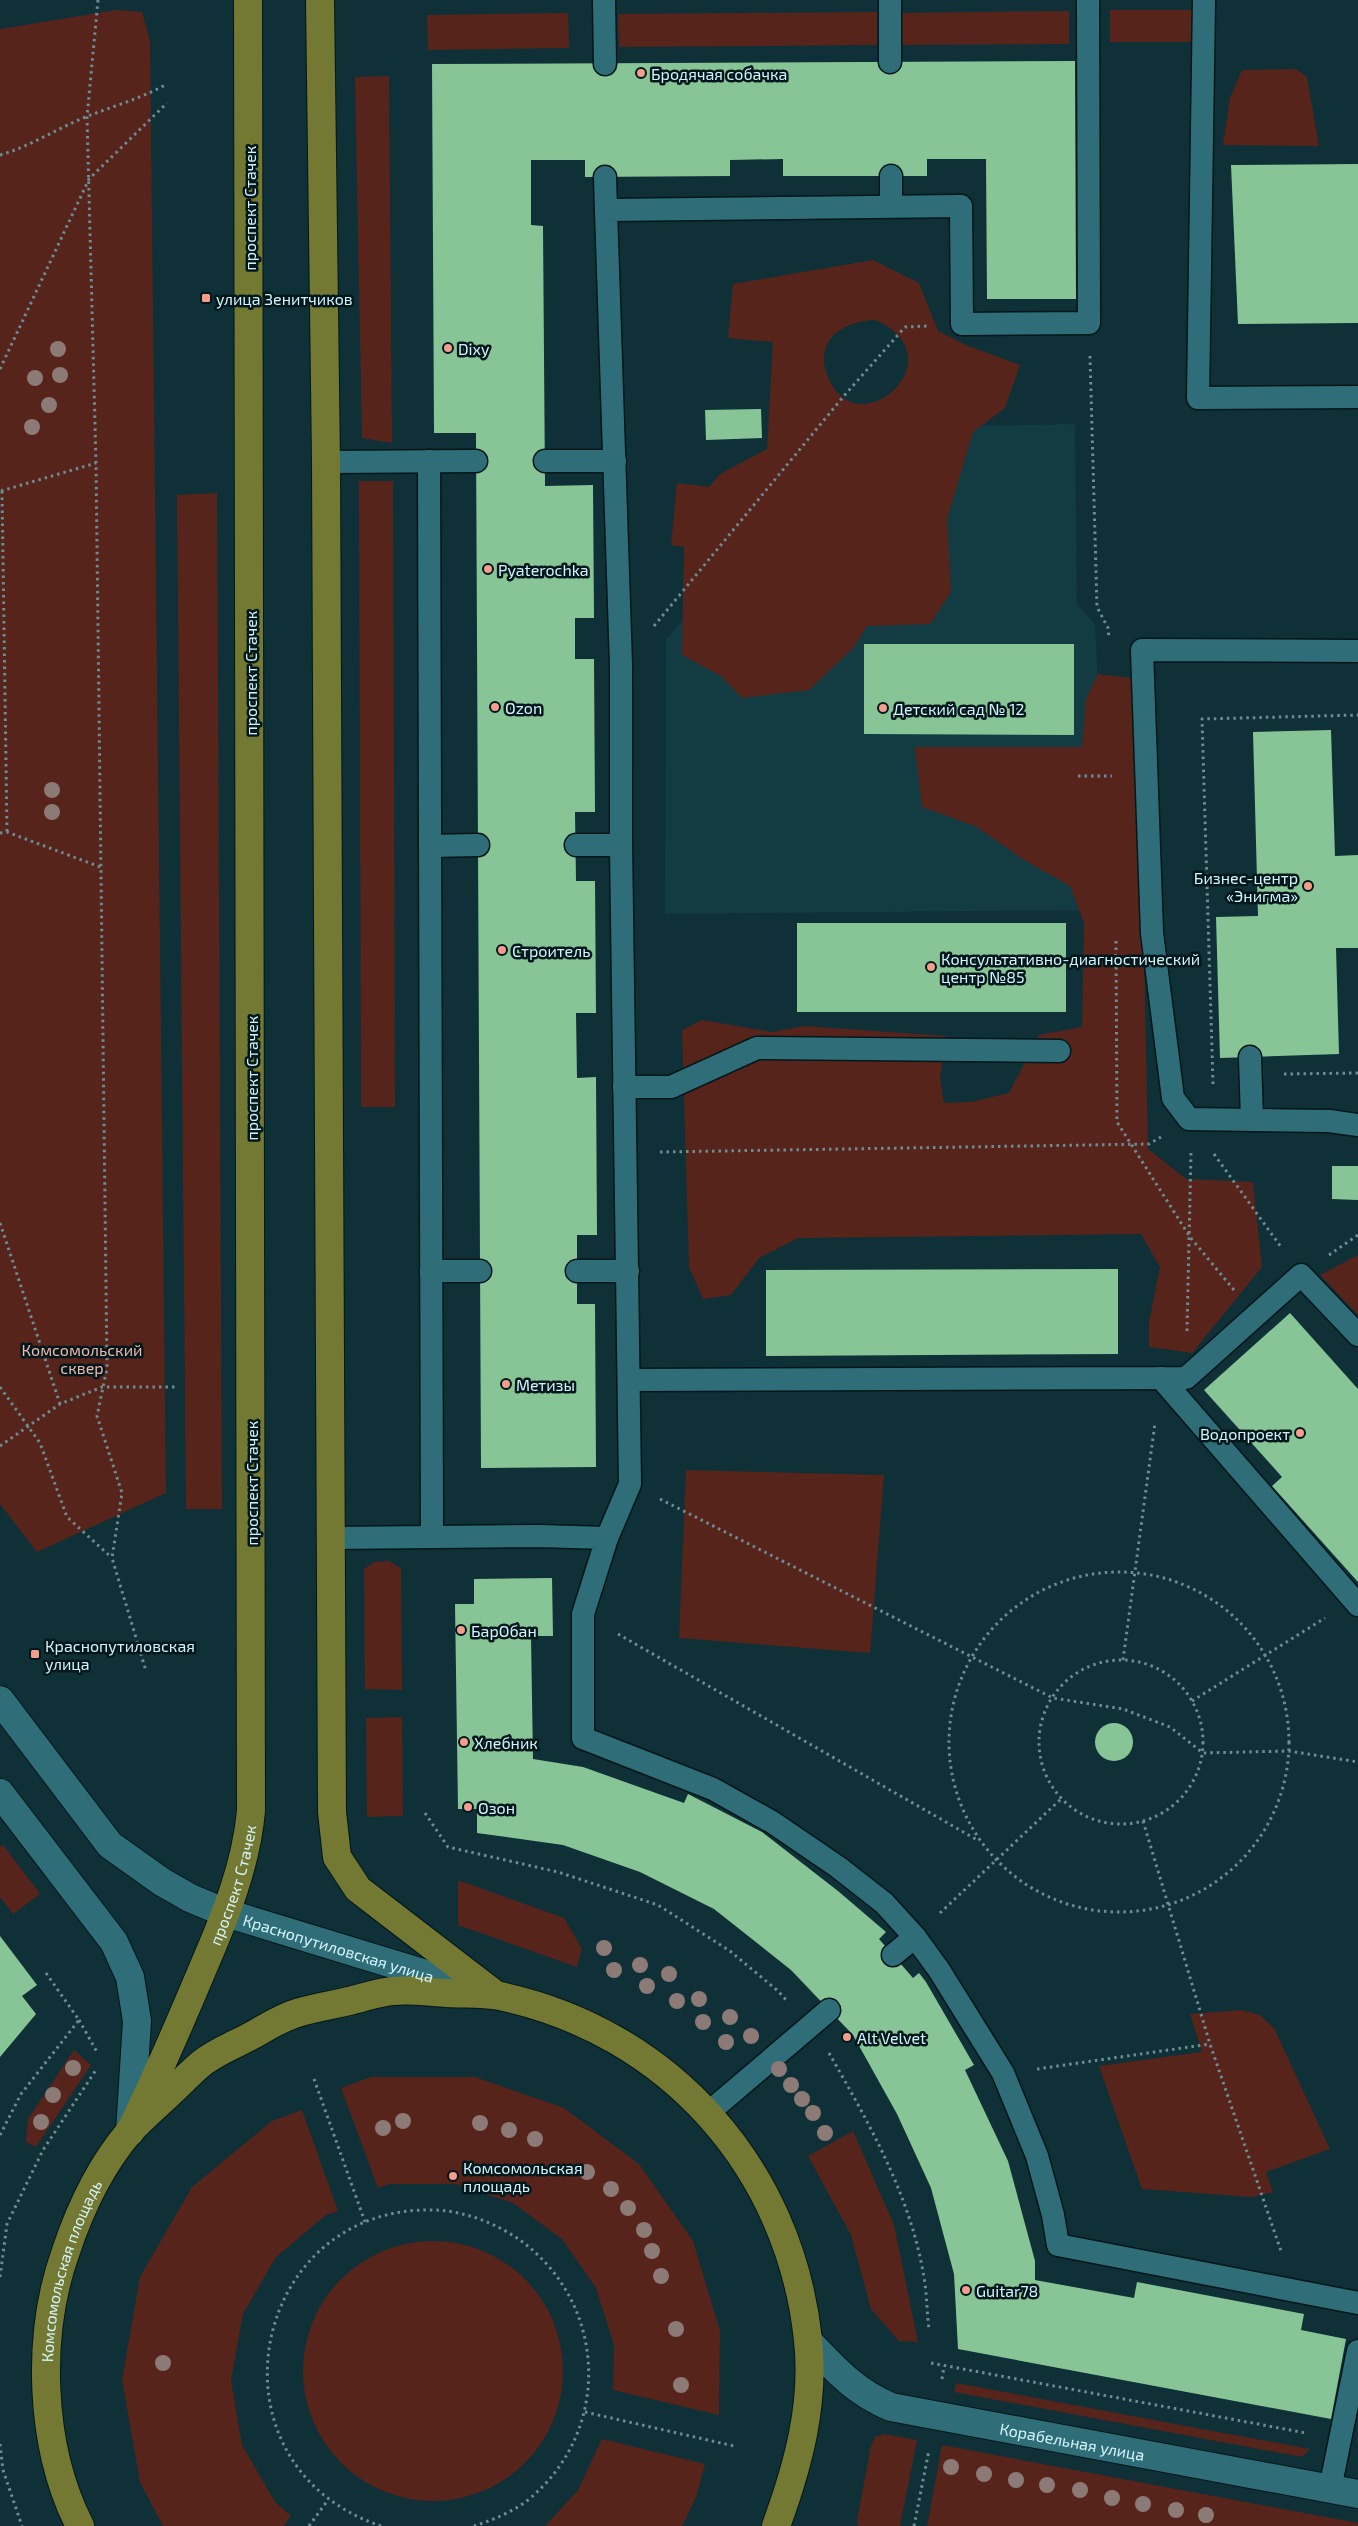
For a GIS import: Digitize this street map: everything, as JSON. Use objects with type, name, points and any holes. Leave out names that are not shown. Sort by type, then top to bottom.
[{"type":"main road","name":"проспект Стачек","points":[[130,2132],[171,2046],[226,1913],[248,1843],[252,1811],[248,0]]},
{"type":"main road","points":[[320,0],[326,462],[332,1812],[337,1857],[358,1889],[496,1995]]},
{"type":"main road","name":"Комсомольская площадь","points":[[77,2523],[61,2476],[51,2432],[46,2388],[47,2343],[52,2301],[62,2261],[76,2222],[100,2175],[130,2132],[204,2061],[294,2014],[394,1990],[496,1995],[556,2011],[612,2036],[663,2071],[708,2113],[748,2163],[778,2219],[798,2280],[809,2342],[808,2405],[797,2467],[776,2526]]},
{"type":"street","name":"Краснопутиловская улица","points":[[0,1700],[110,1845],[169,1886],[190,1898],[226,1913],[496,1995]]},
{"type":"street","points":[[0,1793],[114,1942],[130,1977],[137,2021],[130,2132]]},
{"type":"street","name":"Корабельная улица","points":[[809,2342],[850,2385],[872,2399],[891,2407],[1358,2494]]},
{"type":"lane","points":[[604,0],[605,64]]},
{"type":"lane","points":[[890,0],[890,62]]},
{"type":"lane","points":[[606,210],[961,206],[962,324],[1089,323],[1088,0]]},
{"type":"lane","points":[[1204,0],[1198,398],[1358,397]]},
{"type":"lane","points":[[891,176],[891,206]]},
{"type":"lane","points":[[605,177],[622,665],[621,845],[630,1484],[607,1538],[583,1614],[583,1738],[713,1789],[772,1822],[838,1867],[876,1897],[915,1937],[939,1970],[1003,2073],[1037,2156],[1053,2215],[1058,2245],[1358,2303]]},
{"type":"lane","points":[[429,461],[432,1537]]},
{"type":"lane","points":[[326,462],[476,461]]},
{"type":"lane","points":[[545,461],[616,461]]},
{"type":"lane","points":[[1358,651],[1142,650],[1152,933],[1173,1098],[1189,1119],[1329,1121],[1358,1125]]},
{"type":"lane","points":[[576,845],[621,845]]},
{"type":"lane","points":[[430,846],[478,846]]},
{"type":"lane","points":[[624,1087],[671,1087],[757,1048],[1058,1051]]},
{"type":"lane","points":[[1250,1057],[1252,1120]]},
{"type":"lane","points":[[431,1271],[480,1271]]},
{"type":"lane","points":[[577,1271],[628,1271]]},
{"type":"lane","points":[[629,1380],[1186,1378],[1301,1275],[1358,1335]]},
{"type":"lane","points":[[1161,1378],[1356,1602]]},
{"type":"lane","points":[[330,1538],[540,1536],[607,1538]]},
{"type":"lane","points":[[893,1955],[915,1937]]},
{"type":"lane","points":[[708,2113],[829,2010]]},
{"type":"lane","points":[[1330,2489],[1358,2351]]},
{"type":"path","points":[[98,0],[87,117],[96,463],[107,1368],[97,1416],[122,1493],[112,1558],[146,1671]]},
{"type":"path","points":[[0,155],[14,151],[87,117],[151,93],[166,84]]},
{"type":"path","points":[[0,369],[89,179],[166,103]]},
{"type":"path","points":[[622,665],[843,397],[905,327],[962,324]]},
{"type":"path","points":[[7,832],[1,491],[96,463]]},
{"type":"path","points":[[1214,1120],[1202,718],[1358,715]]},
{"type":"path","points":[[1078,776],[1115,776]]},
{"type":"path","points":[[0,833],[7,832],[102,868]]},
{"type":"path","points":[[626,1152],[1149,1144],[1189,1119],[1301,1275]]},
{"type":"path","points":[[1186,1378],[1192,1172]]},
{"type":"path","points":[[0,1223],[60,1404]]},
{"type":"path","points":[[0,1446],[60,1404],[102,1387],[174,1387]]},
{"type":"path","points":[[0,1388],[40,1443],[67,1517],[112,1558]]},
{"type":"path","points":[[1123,1660],[1155,1422]]},
{"type":"path","points":[[658,1498],[972,1655],[1052,1698],[1123,1709],[1170,1728],[1202,1753],[1289,1751],[1358,1762]]},
{"type":"path","points":[[1135,1573],[1154,1575],[1199,1592],[1233,1616],[1268,1655],[1283,1695],[1288,1719],[1289,1751],[1285,1780],[1278,1803],[1265,1830],[1249,1852],[1226,1874],[1195,1895],[1169,1906],[1131,1912],[1094,1911],[1072,1906],[1043,1895],[1018,1880],[980,1842],[963,1814],[953,1784],[948,1750],[950,1715],[959,1681],[972,1655],[1002,1617],[1035,1594],[1063,1581],[1091,1574],[1135,1573]]},
{"type":"path","points":[[1192,1701],[1356,1602]]},
{"type":"path","points":[[583,1614],[980,1842]]},
{"type":"path","points":[[1123,1660],[1140,1662],[1155,1668],[1182,1687],[1192,1701],[1202,1726],[1202,1753],[1192,1783],[1172,1807],[1143,1821],[1114,1824],[1086,1816],[1062,1798],[1047,1776],[1040,1750],[1040,1732],[1044,1714],[1052,1698],[1063,1685],[1076,1674],[1106,1662],[1123,1660]]},
{"type":"path","points":[[934,1919],[1062,1798]]},
{"type":"path","points":[[425,1813],[448,1847],[558,1872],[658,1905],[730,1951],[778,1991],[823,2043],[868,2122],[894,2175],[913,2232],[925,2283],[929,2329]]},
{"type":"path","points":[[1143,1821],[1210,2044],[1284,2261]]},
{"type":"path","points":[[46,1973],[79,2020],[98,2053]]},
{"type":"path","points":[[0,2135],[21,2094],[79,2020]]},
{"type":"path","points":[[1003,2073],[1210,2044]]},
{"type":"path","points":[[0,2277],[8,2224],[44,2150],[102,2062]]},
{"type":"path","points":[[314,2079],[365,2222]]},
{"type":"path","points":[[381,2526],[358,2518],[328,2500],[302,2473],[281,2442],[269,2406],[266,2369],[270,2332],[284,2298],[305,2266],[332,2241],[365,2222],[399,2213],[444,2212],[470,2216],[504,2230],[534,2250],[558,2276],[576,2307],[587,2341],[590,2376],[585,2412],[572,2445],[553,2475],[527,2500],[497,2518],[474,2526]]},
{"type":"path","points":[[931,2363],[1339,2439]]},
{"type":"path","points":[[585,2412],[734,2446]]},
{"type":"path","points":[[0,2444],[3,2470],[22,2526]]},
{"type":"path","points":[[914,2526],[929,2446]]},
{"type":"path","points":[[309,2526],[328,2500]]},
{"type":"shaded area","name":"Детский сад № 12","points":[[1075,424],[1077,604],[1095,624],[1103,776],[1105,910],[665,914],[666,640],[844,428]]},
{"type":"green space","name":"Комсомольский сквер","points":[[116,10],[142,12],[150,41],[166,1493],[37,1552],[0,1504],[0,29]]},
{"type":"green space","points":[[1110,10],[1193,10],[1193,42],[1110,42]]},
{"type":"green space","points":[[1069,11],[1069,44],[899,45],[899,13]]},
{"type":"green space","points":[[877,12],[877,45],[619,47],[618,14]]},
{"type":"green space","points":[[568,13],[569,48],[428,50],[427,15]]},
{"type":"green space","points":[[1296,69],[1307,77],[1319,146],[1223,145],[1230,98],[1242,70]]},
{"type":"green space","points":[[389,76],[392,443],[362,438],[355,77]]},
{"type":"green space","points":[[873,260],[919,283],[938,331],[968,346],[1020,365],[1005,408],[973,432],[947,519],[951,592],[930,624],[867,626],[853,648],[809,690],[742,698],[721,676],[682,655],[684,547],[671,545],[677,483],[709,487],[720,474],[767,449],[773,342],[728,338],[733,284]],"holes":[[[875,320],[899,336],[908,354],[905,373],[895,389],[878,401],[860,404],[842,397],[828,377],[824,364],[824,353],[834,335],[852,324]]]},
{"type":"green space","points":[[359,481],[393,481],[395,1107],[361,1107]]},
{"type":"green space","points":[[217,493],[222,1509],[186,1509],[177,495]]},
{"type":"green space","points":[[1098,674],[1132,678],[1144,952],[1148,1149],[1186,1179],[1253,1182],[1262,1267],[1192,1353],[1149,1347],[1149,1322],[1160,1267],[1141,1234],[798,1238],[759,1258],[731,1295],[703,1299],[689,1267],[682,1030],[702,1020],[772,1032],[804,1026],[946,1036],[940,1078],[944,1103],[971,1102],[1009,1093],[1039,1035],[1082,1027],[1084,923],[1070,886],[1024,860],[975,826],[922,807],[915,747],[1082,747],[1086,699]]},
{"type":"green space","points":[[1358,1255],[1358,1315],[1320,1275]]},
{"type":"green space","points":[[686,1470],[884,1475],[870,1653],[679,1638]]},
{"type":"green space","points":[[389,1561],[401,1568],[402,1690],[365,1689],[364,1569],[374,1562]]},
{"type":"green space","points":[[402,1717],[403,1816],[367,1817],[366,1718]]},
{"type":"green space","points":[[3,1845],[40,1894],[13,1914],[0,1897],[0,1847]]},
{"type":"green space","points":[[458,1880],[564,1918],[582,1949],[577,1967],[458,1925]]},
{"type":"green space","points":[[1241,2010],[1260,2015],[1274,2028],[1330,2149],[1266,2172],[1273,2192],[1251,2197],[1142,2189],[1099,2066],[1202,2052],[1190,2014]]},
{"type":"green space","points":[[74,2050],[91,2065],[36,2147],[26,2142],[28,2119]]},
{"type":"green space","points":[[371,2077],[475,2077],[564,2108],[639,2164],[693,2241],[720,2331],[719,2415],[613,2390],[614,2345],[596,2288],[562,2239],[513,2203],[456,2184],[390,2184],[378,2188],[341,2088]]},
{"type":"green space","points":[[302,2110],[338,2211],[326,2215],[276,2257],[243,2314],[231,2380],[242,2445],[275,2502],[291,2516],[284,2526],[163,2526],[140,2482],[122,2380],[140,2277],[192,2187],[272,2121]]},
{"type":"green space","points":[[853,2131],[894,2225],[918,2342],[899,2341],[871,2309],[851,2235],[808,2156]]},
{"type":"green space","points":[[420,2241],[446,2241],[471,2246],[495,2256],[516,2270],[534,2288],[554,2321],[561,2346],[563,2371],[561,2396],[554,2421],[534,2454],[516,2472],[495,2486],[471,2496],[446,2501],[420,2501],[395,2496],[371,2486],[350,2472],[332,2454],[318,2433],[308,2409],[303,2384],[303,2358],[308,2333],[318,2309],[332,2288],[350,2270],[371,2256],[395,2246]]},
{"type":"green space","points":[[956,2383],[1310,2449],[1302,2457],[954,2392]]},
{"type":"green space","points":[[884,2434],[917,2440],[900,2526],[858,2526],[857,2520],[871,2446],[875,2437]]},
{"type":"green space","points":[[602,2439],[705,2464],[696,2497],[682,2526],[545,2526],[578,2490]]},
{"type":"green space","points":[[942,2445],[1358,2523],[1358,2526],[927,2526]]},
{"type":"building","points":[[1075,61],[1076,299],[987,299],[986,159],[927,159],[927,176],[783,176],[783,159],[730,160],[730,176],[585,177],[585,160],[531,160],[531,225],[543,226],[545,486],[593,485],[594,618],[575,618],[575,659],[594,659],[595,812],[575,812],[576,881],[595,881],[596,1013],[576,1013],[577,1078],[596,1077],[597,1235],[577,1235],[577,1304],[595,1304],[596,1467],[481,1468],[476,433],[434,433],[432,64]]},
{"type":"building","points":[[1358,164],[1358,323],[1238,324],[1231,165]]},
{"type":"building","points":[[761,409],[762,438],[706,440],[705,410]]},
{"type":"building","points":[[864,644],[1074,644],[1074,735],[864,734]]},
{"type":"building","name":"Бизнес-центр «Энигма»","points":[[1331,730],[1335,856],[1358,855],[1358,948],[1336,948],[1339,1054],[1220,1058],[1216,917],[1258,916],[1253,732]]},
{"type":"building","name":"Консультативно-диагностический центр №85","points":[[797,923],[1066,923],[1066,1012],[797,1012]]},
{"type":"building","points":[[1332,1166],[1358,1166],[1358,1200],[1332,1199]]},
{"type":"building","points":[[1118,1269],[1118,1354],[766,1356],[766,1270]]},
{"type":"building","name":"Водопроект","points":[[1290,1313],[1358,1389],[1358,1582],[1272,1486],[1282,1477],[1204,1390]]},
{"type":"building","points":[[552,1578],[553,1636],[531,1636],[533,1759],[583,1767],[684,1803],[688,1794],[762,1832],[838,1891],[886,1932],[879,1939],[913,1978],[919,1973],[974,2065],[965,2070],[1008,2161],[1035,2261],[1035,2280],[1134,2298],[1137,2282],[1304,2314],[1301,2330],[1346,2339],[1331,2419],[958,2349],[954,2274],[931,2188],[897,2114],[853,2035],[791,1970],[714,1909],[640,1872],[563,1845],[477,1833],[477,1809],[458,1809],[455,1604],[474,1604],[474,1579]]},
{"type":"building","points":[[1114,1723],[1127,1729],[1133,1742],[1127,1755],[1114,1761],[1101,1755],[1095,1742],[1101,1729]]},
{"type":"building","points":[[0,1936],[37,1985],[22,1996],[36,2014],[0,2057]]},
{"type":"place","name":"Бродячая собачка","points":[[641,73]]},
{"type":"place","name":"улица Зенитчиков","points":[[206,298]]},
{"type":"place","name":"Dixy","points":[[448,348]]},
{"type":"place","name":"Pyaterochka","points":[[488,569]]},
{"type":"place","name":"Ozon","points":[[495,707]]},
{"type":"place","name":"Детский сад № 12","points":[[883,708]]},
{"type":"place","name":"Бизнес-центр «Энигма»","points":[[1308,886]]},
{"type":"place","name":"Строитель","points":[[502,950]]},
{"type":"place","name":"Консультативно-диагностический центр №85","points":[[931,967]]},
{"type":"place","name":"Метизы","points":[[506,1384]]},
{"type":"place","name":"Водопроект","points":[[1300,1433]]},
{"type":"place","name":"БарОбан","points":[[461,1630]]},
{"type":"place","name":"Краснопутиловская улица","points":[[35,1654]]},
{"type":"place","name":"Хлебник","points":[[464,1742]]},
{"type":"place","name":"Озон","points":[[468,1807]]},
{"type":"place","name":"Alt Velvet","points":[[847,2037]]},
{"type":"place","name":"Комсомольская площадь","points":[[453,2176]]},
{"type":"place","name":"Guitar78","points":[[966,2290]]}]
